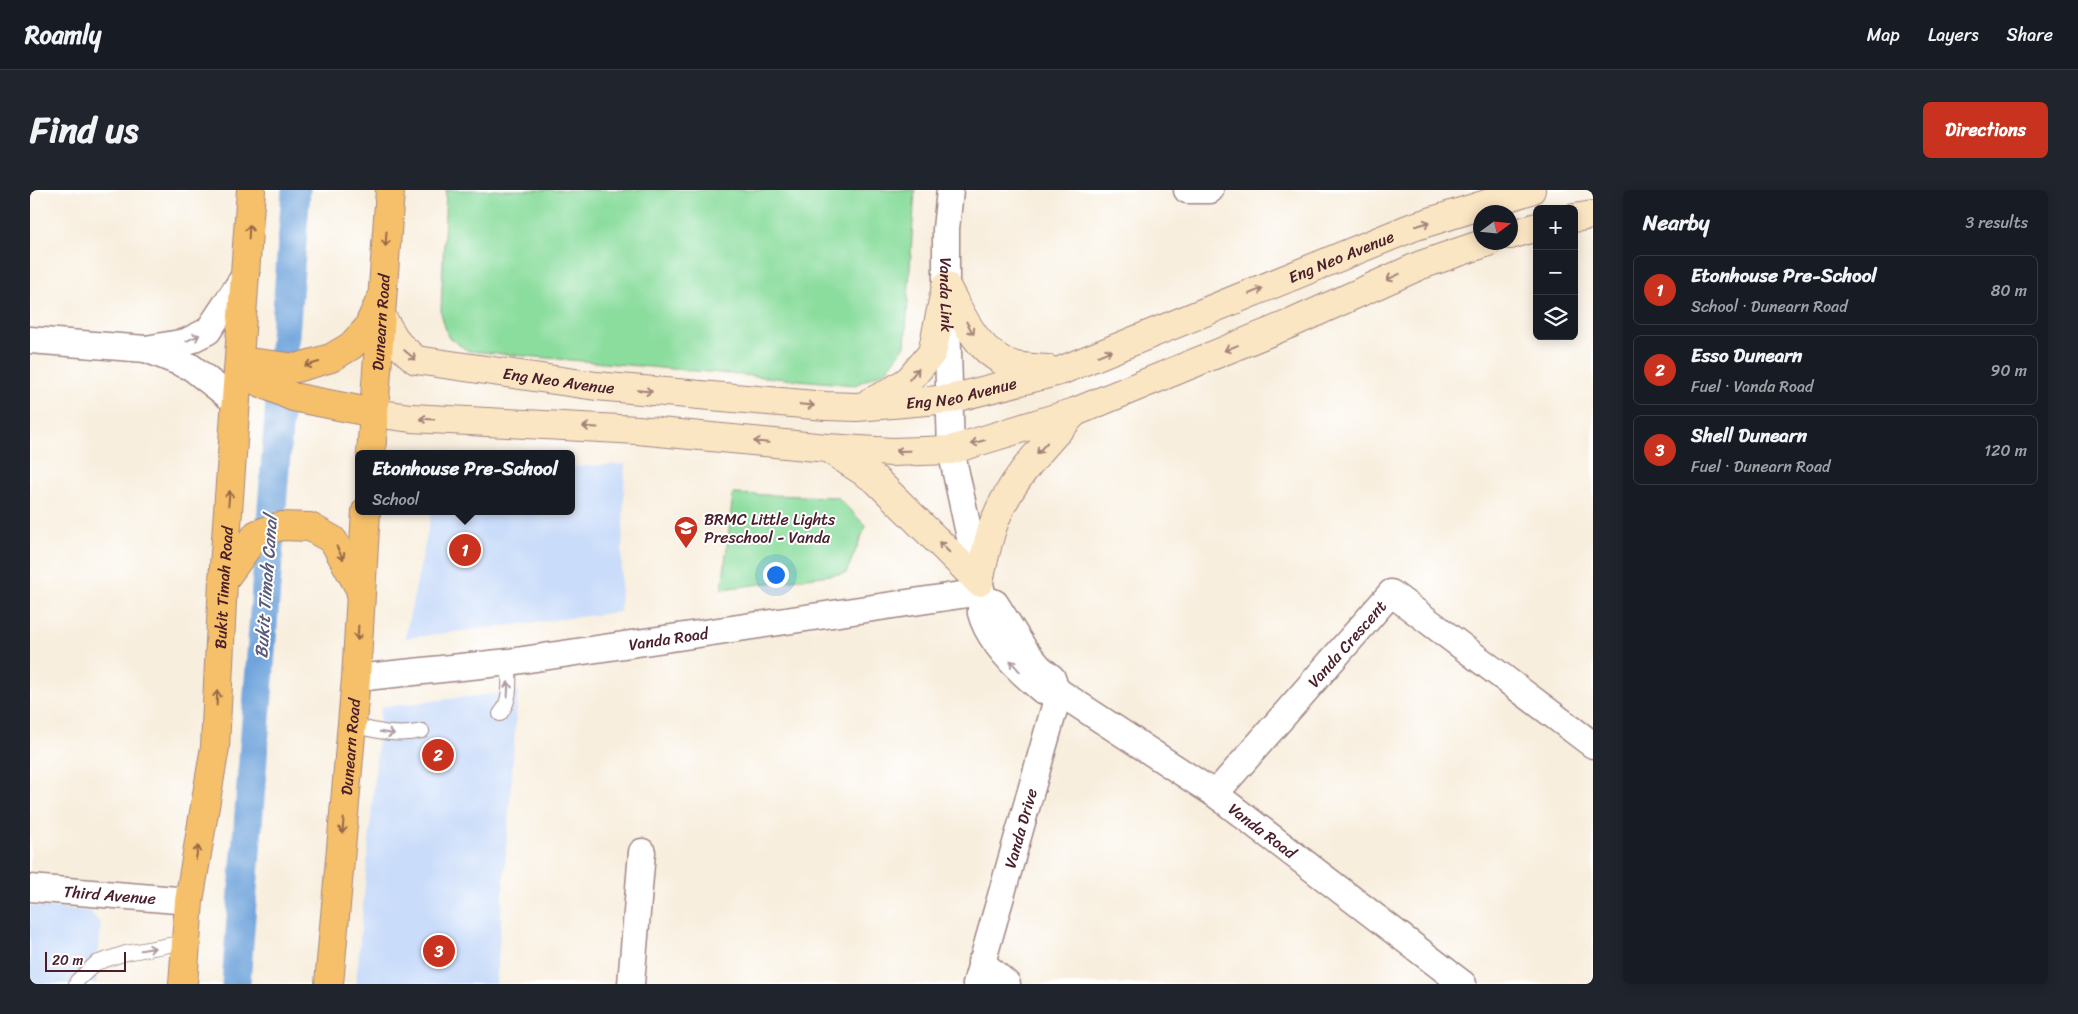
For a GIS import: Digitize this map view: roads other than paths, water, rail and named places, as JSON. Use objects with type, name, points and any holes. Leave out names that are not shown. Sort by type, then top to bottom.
[{"type":"highway","name":"Bukit Timah Road","points":[[183,984],[189,901],[215,747],[223,581],[251,190]]},
{"type":"highway","name":"Dunearn Road","points":[[371,450],[390,190]]},
{"type":"highway","points":[[268,376],[330,358],[350,346],[367,329],[381,307]]},
{"type":"highway","points":[[239,367],[268,376],[293,397],[374,413]]},
{"type":"highway","name":"Dunearn Road","points":[[329,984],[356,678],[366,515]]},
{"type":"highway","points":[[223,581],[257,534],[281,526],[310,527],[333,540],[360,589]]},
{"type":"main road","name":"Eng Neo Avenue","points":[[381,307],[398,344],[416,360],[596,386],[816,406],[857,407],[950,399],[1060,371],[1413,227],[1531,190]]},
{"type":"main road","points":[[1578,217],[1593,215]]},
{"type":"main road","points":[[1518,233],[1533,228]]},
{"type":"main road","points":[[374,413],[411,418],[638,430],[827,448],[892,452],[951,450],[1075,412],[1292,323],[1421,265],[1473,247]]},
{"type":"main road","points":[[946,286],[976,340],[993,354],[1015,365],[1060,371]]},
{"type":"main road","points":[[857,407],[889,393],[909,380],[932,353],[946,286]]},
{"type":"main road","points":[[981,591],[994,525],[1008,496],[1030,461],[1075,412]]},
{"type":"main road","points":[[827,448],[876,480],[981,591]]},
{"type":"street","name":"Vanda Link","points":[[950,190],[946,229],[950,399]]},
{"type":"street","points":[[1187,190],[1210,190]]},
{"type":"street","points":[[146,350],[186,342],[208,331],[246,274]]},
{"type":"street","points":[[30,340],[146,350],[191,367],[236,402]]},
{"type":"street","points":[[950,399],[951,450],[981,591]]},
{"type":"street","name":"Vanda Road","points":[[356,678],[509,662],[981,591],[995,602],[1024,649],[1040,668],[1052,678],[1057,689],[1215,794],[1463,984]]},
{"type":"street","name":"Vanda Crescent","points":[[1215,794],[1391,593],[1593,746]]},
{"type":"street","name":"Vanda Drive","points":[[1007,984],[979,973],[1057,689]]},
{"type":"street","points":[[631,984],[642,852]]},
{"type":"street","name":"Third Avenue","points":[[30,888],[189,901]]},
{"type":"lane","points":[[500,714],[505,708],[508,696],[509,662]]},
{"type":"lane","points":[[351,725],[387,734],[404,735],[422,731]]},
{"type":"lane","points":[[76,984],[77,980],[96,963],[126,953],[186,942]]},
{"type":"waterway","name":"Bukit Timah Canal","points":[[236,984],[296,190]]},
{"type":"place","name":"BRMC Little Lights Preschool - Vanda","points":[[686,549]]},
{"type":"place","name":"Etonhouse Pre-School","points":[[465,550]]},
{"type":"place","name":"Esso Dunearn","points":[[438,755]]},
{"type":"place","name":"Shell Dunearn","points":[[439,951]]}]
